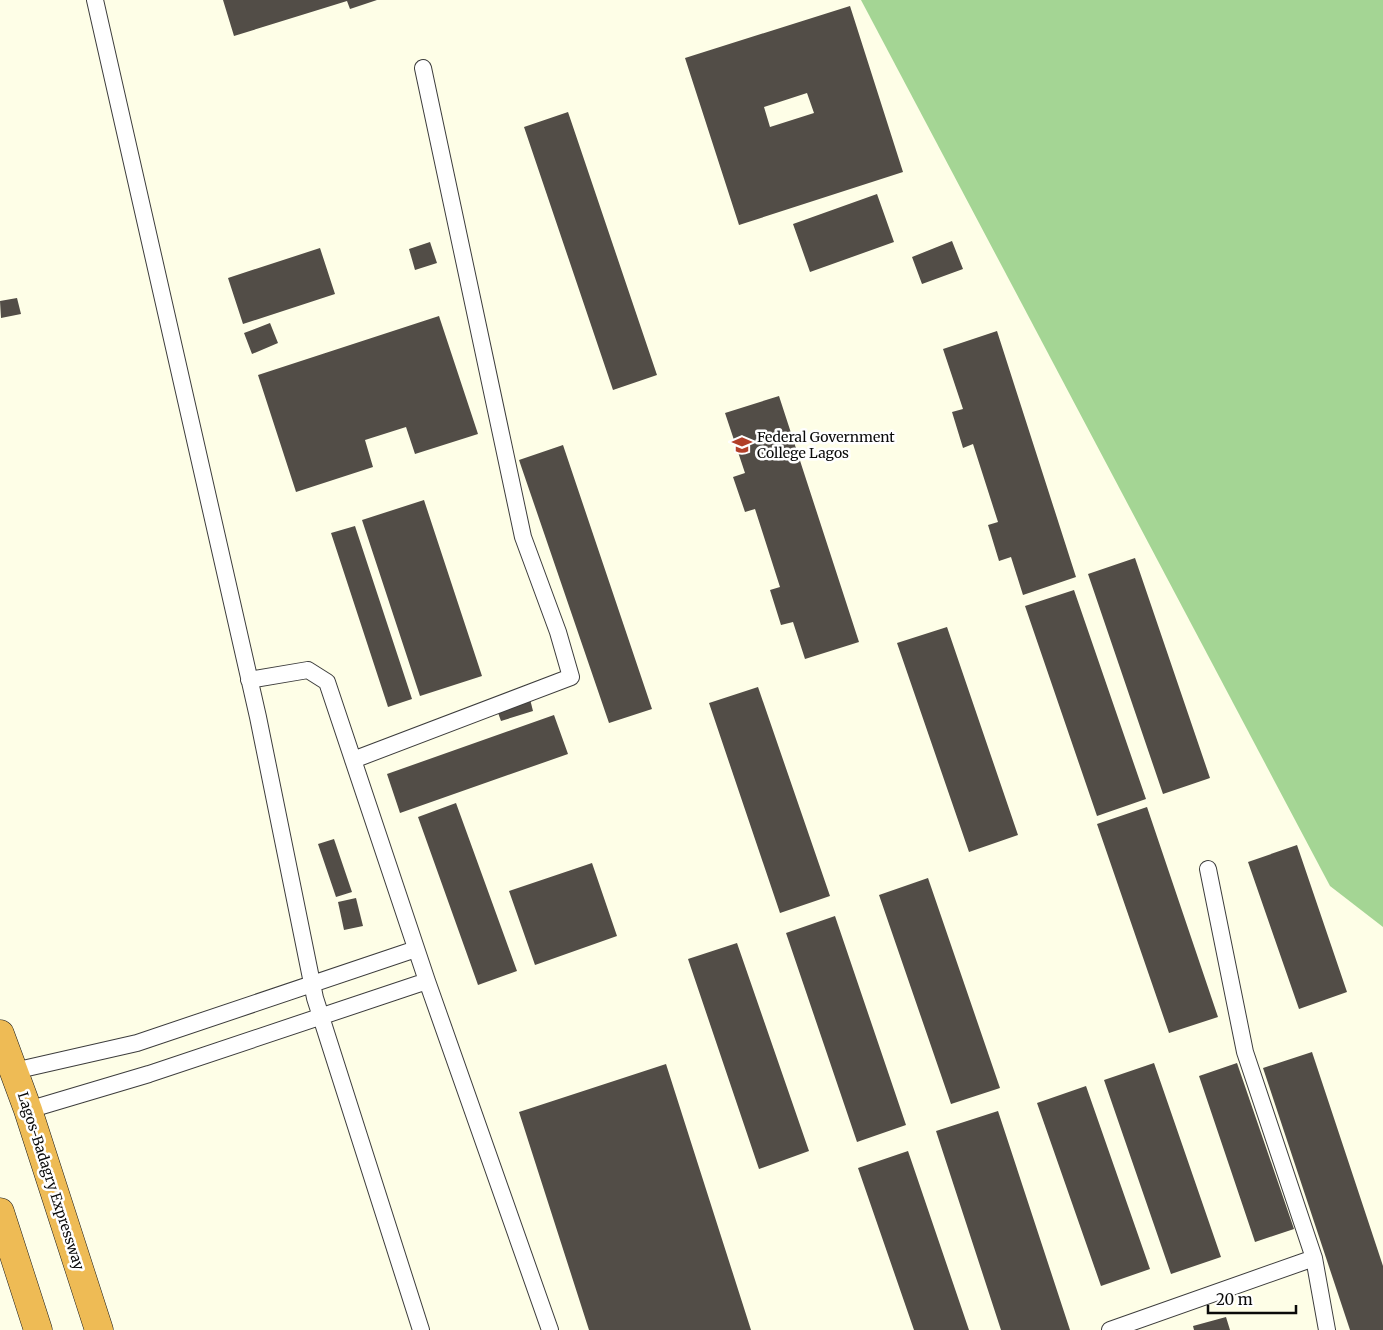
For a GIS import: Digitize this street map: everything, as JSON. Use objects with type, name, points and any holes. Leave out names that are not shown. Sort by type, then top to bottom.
[{"type":"highway","name":"Lagos-Badagry Expressway","points":[[0,1034],[28,1110],[99,1330]]},
{"type":"highway","points":[[0,1212],[38,1330]]},
{"type":"lane","points":[[95,0],[249,680],[312,984],[421,1330]]},
{"type":"lane","points":[[353,760],[572,677],[558,632],[523,537],[424,68]]},
{"type":"lane","points":[[249,680],[308,670],[327,682],[427,981],[550,1330]]},
{"type":"lane","points":[[1208,869],[1245,1052],[1314,1258],[1327,1330]]},
{"type":"lane","points":[[14,1071],[138,1043],[416,949]]},
{"type":"lane","points":[[28,1110],[149,1074],[427,981]]},
{"type":"lane","points":[[1110,1330],[1314,1258]]},
{"type":"green space","points":[[861,0],[1383,0],[1383,927],[1330,886]]},
{"type":"building","points":[[223,0],[377,0],[350,9],[347,1],[234,36]]},
{"type":"building","points":[[850,6],[903,172],[739,225],[685,58]],"holes":[[[807,93],[814,113],[770,127],[764,107]]]},
{"type":"building","points":[[568,112],[657,375],[613,390],[524,127]]},
{"type":"building","points":[[877,194],[894,242],[810,272],[793,224]]},
{"type":"building","points":[[952,241],[963,269],[922,284],[912,257]]},
{"type":"building","points":[[430,242],[437,263],[415,270],[409,249]]},
{"type":"building","points":[[320,248],[335,294],[243,324],[228,278]]},
{"type":"building","points":[[17,298],[21,314],[1,318],[0,301]]},
{"type":"building","points":[[439,316],[478,434],[415,454],[406,427],[365,440],[373,467],[296,492],[258,375]]},
{"type":"building","points":[[270,323],[278,343],[252,354],[244,333]]},
{"type":"building","points":[[997,331],[1076,577],[1023,595],[1011,557],[999,561],[988,525],[998,522],[973,444],[963,448],[952,412],[963,409],[943,349]]},
{"type":"building","points":[[779,396],[859,642],[805,659],[793,622],[781,625],[770,590],[780,587],[755,509],[745,512],[733,477],[745,473],[725,413]]},
{"type":"building","points":[[563,445],[652,709],[609,723],[519,460]]},
{"type":"building","points":[[424,500],[482,676],[420,696],[362,520]]},
{"type":"building","points":[[355,526],[412,699],[388,707],[331,533]]},
{"type":"building","points":[[1135,558],[1210,778],[1163,794],[1088,574]]},
{"type":"building","points":[[1074,590],[1146,799],[1097,816],[1025,606]]},
{"type":"building","points":[[947,627],[1018,835],[969,852],[897,643]]},
{"type":"building","points":[[758,687],[830,896],[780,913],[709,703]]},
{"type":"building","points":[[530,699],[533,711],[501,721],[497,710]]},
{"type":"building","points":[[554,715],[568,754],[400,813],[387,774]]},
{"type":"building","points":[[456,803],[517,971],[478,985],[418,817]]},
{"type":"building","points":[[1147,807],[1218,1017],[1169,1033],[1097,824]]},
{"type":"building","points":[[334,839],[352,892],[336,897],[318,844]]},
{"type":"building","points":[[1297,845],[1347,992],[1299,1009],[1248,862]]},
{"type":"building","points":[[592,863],[617,936],[535,965],[509,891]]},
{"type":"building","points":[[928,878],[1000,1088],[951,1104],[879,895]]},
{"type":"building","points":[[356,898],[363,926],[344,930],[338,902]]},
{"type":"building","points":[[835,916],[906,1125],[857,1142],[786,933]]},
{"type":"building","points":[[737,943],[809,1151],[759,1169],[688,959]]},
{"type":"building","points":[[1312,1052],[1383,1266],[1383,1330],[1350,1330],[1263,1068]]},
{"type":"building","points":[[1154,1063],[1221,1257],[1171,1274],[1104,1080]]},
{"type":"building","points":[[1237,1063],[1294,1229],[1255,1242],[1199,1076]]},
{"type":"building","points":[[666,1064],[751,1330],[589,1330],[519,1112]]},
{"type":"building","points":[[1086,1086],[1150,1269],[1101,1286],[1037,1103]]},
{"type":"building","points":[[998,1111],[1070,1330],[1001,1330],[936,1131]]},
{"type":"building","points":[[908,1151],[969,1330],[914,1330],[858,1168]]},
{"type":"building","points":[[1226,1317],[1230,1330],[1194,1330],[1193,1326]]},
{"type":"place","name":"Federal Government College Lagos","points":[[742,445]]}]
